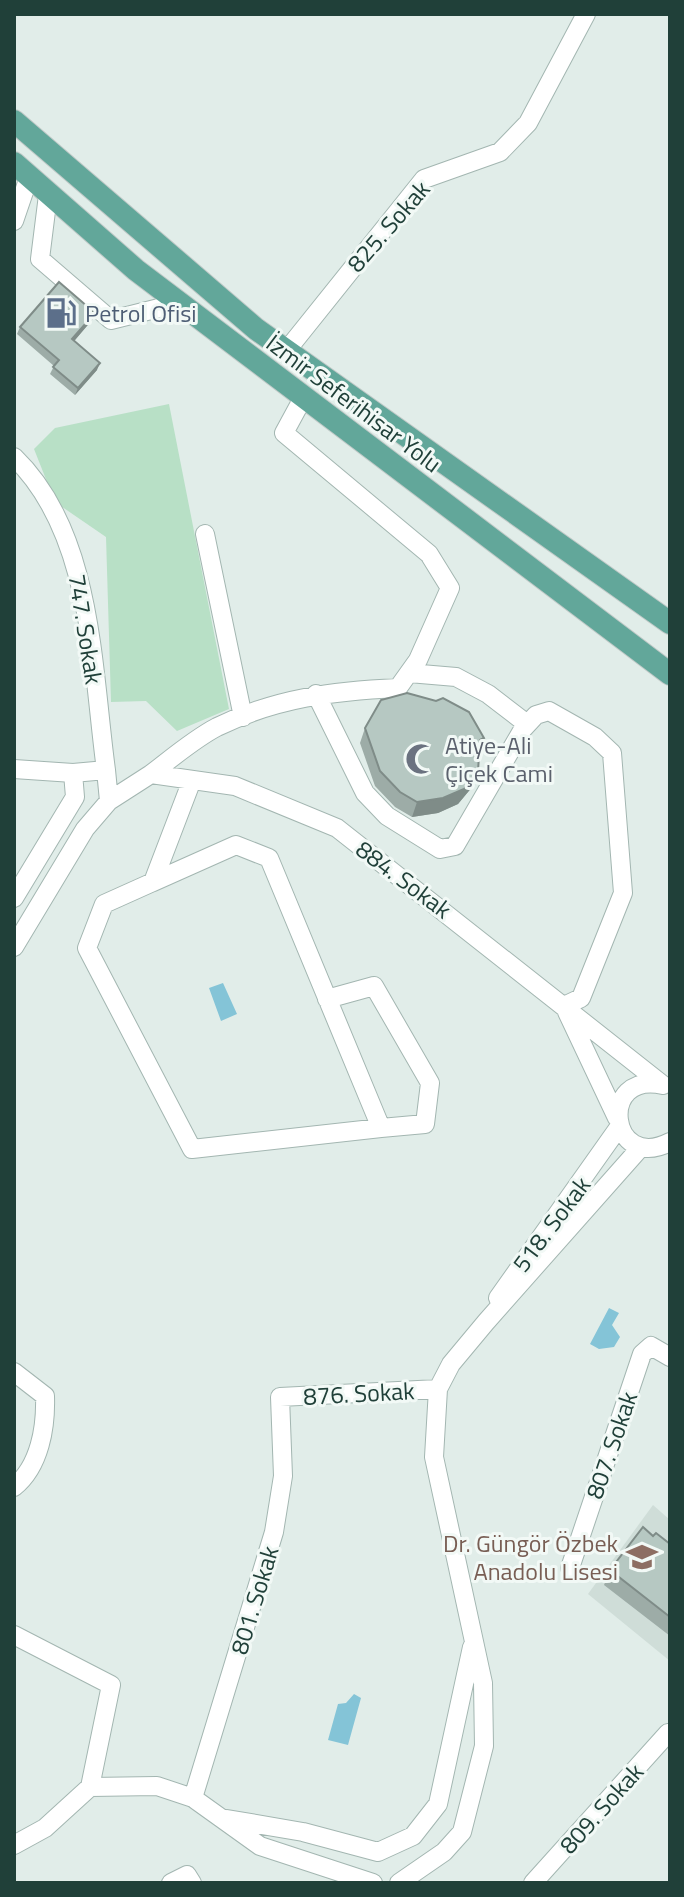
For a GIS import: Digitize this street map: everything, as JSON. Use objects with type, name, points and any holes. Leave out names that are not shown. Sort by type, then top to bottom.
[{"type":"main road","name":"İzmir Seferihisar Yolu","points":[[14,121],[110,207],[287,350],[670,623]]},
{"type":"main road","name":"İzmir Seferihisar Yolu","points":[[22,170],[179,303],[670,674]]},
{"type":"street","name":"825. Sokak","points":[[287,350],[424,179],[500,152],[528,123],[586,14]]},
{"type":"street","points":[[14,221],[22,170]]},
{"type":"street","points":[[48,195],[40,259],[111,320],[179,303]]},
{"type":"street","points":[[303,398],[284,433],[429,554],[450,588],[403,681]]},
{"type":"street","name":"747. Sokak","points":[[14,457],[48,502],[78,567],[109,801]]},
{"type":"street","points":[[205,534],[243,717]]},
{"type":"street","points":[[14,947],[85,829],[109,801],[215,728],[281,701],[403,681],[456,677],[488,694],[527,724]]},
{"type":"street","points":[[316,694],[365,793],[387,816],[440,849],[455,846],[527,724],[536,715],[549,711],[595,737],[612,753],[617,782],[623,893],[581,998],[564,1006],[618,1123],[632,1143],[670,1155]]},
{"type":"street","points":[[14,769],[73,773],[106,770]]},
{"type":"street","points":[[14,898],[75,797],[73,773]]},
{"type":"street","name":"884. Sokak","points":[[151,774],[235,786],[337,828],[667,1087]]},
{"type":"street","points":[[153,882],[192,780]]},
{"type":"street","points":[[327,999],[374,986],[430,1083],[425,1124],[192,1149],[87,948],[104,904],[236,845],[269,858],[327,999],[381,1128]]},
{"type":"street","name":"518. Sokak","points":[[486,1322],[505,1285],[568,1204],[618,1123],[618,1107],[631,1088],[652,1082],[667,1087]]},
{"type":"street","points":[[645,1148],[670,1142]]},
{"type":"street","name":"518. Sokak","points":[[399,1883],[444,1852],[462,1832],[484,1746],[483,1683],[472,1645],[434,1457],[438,1389],[451,1364],[486,1322],[645,1148]]},
{"type":"street","name":"807. Sokak","points":[[570,1568],[642,1354],[651,1346],[670,1357]]},
{"type":"street","points":[[14,1372],[45,1396],[46,1416],[42,1442],[14,1487]]},
{"type":"street","name":"876. Sokak","points":[[280,1397],[438,1389]]},
{"type":"street","name":"801. Sokak","points":[[193,1798],[274,1532],[283,1476],[280,1397]]},
{"type":"street","points":[[14,1635],[111,1685],[90,1787],[45,1828],[14,1845]]},
{"type":"street","points":[[224,1818],[303,1832],[378,1852],[413,1836],[438,1804],[472,1645]]},
{"type":"street","name":"809. Sokak","points":[[533,1883],[669,1734]]},
{"type":"street","points":[[90,1787],[157,1786],[193,1798],[260,1846],[373,1883]]},
{"type":"shaded area","name":"Dr. Güngör Özbek Anadolu Lisesi","points":[[653,1505],[670,1520],[670,1661],[588,1594]]},
{"type":"green space","points":[[169,404],[229,709],[177,731],[146,701],[111,702],[106,537],[55,502],[34,449],[55,428]]},
{"type":"water","points":[[223,983],[237,1014],[221,1021],[209,988]]},
{"type":"water","points":[[609,1308],[619,1313],[612,1325],[620,1337],[614,1347],[599,1349],[590,1344]]},
{"type":"water","points":[[354,1694],[361,1698],[348,1745],[328,1740],[338,1704],[346,1703]]},
{"type":"building","points":[[59,282],[95,313],[72,339],[100,363],[78,388],[53,367],[59,360],[20,327]]},
{"type":"building","name":"Atiye-Ali Çiçek Cami","points":[[407,693],[436,701],[443,698],[469,712],[484,738],[480,740],[478,771],[464,789],[443,798],[417,802],[400,792],[380,771],[365,728],[381,700]]},
{"type":"building","name":"Dr. Güngör Özbek Anadolu Lisesi","points":[[643,1527],[670,1544],[670,1617],[610,1570]]},
{"type":"place","name":"Petrol Ofisi","points":[[61,313]]},
{"type":"place","name":"Atiye-Ali Çiçek Cami","points":[[421,759]]},
{"type":"place","name":"Dr. Güngör Özbek Anadolu Lisesi","points":[[642,1557]]}]
